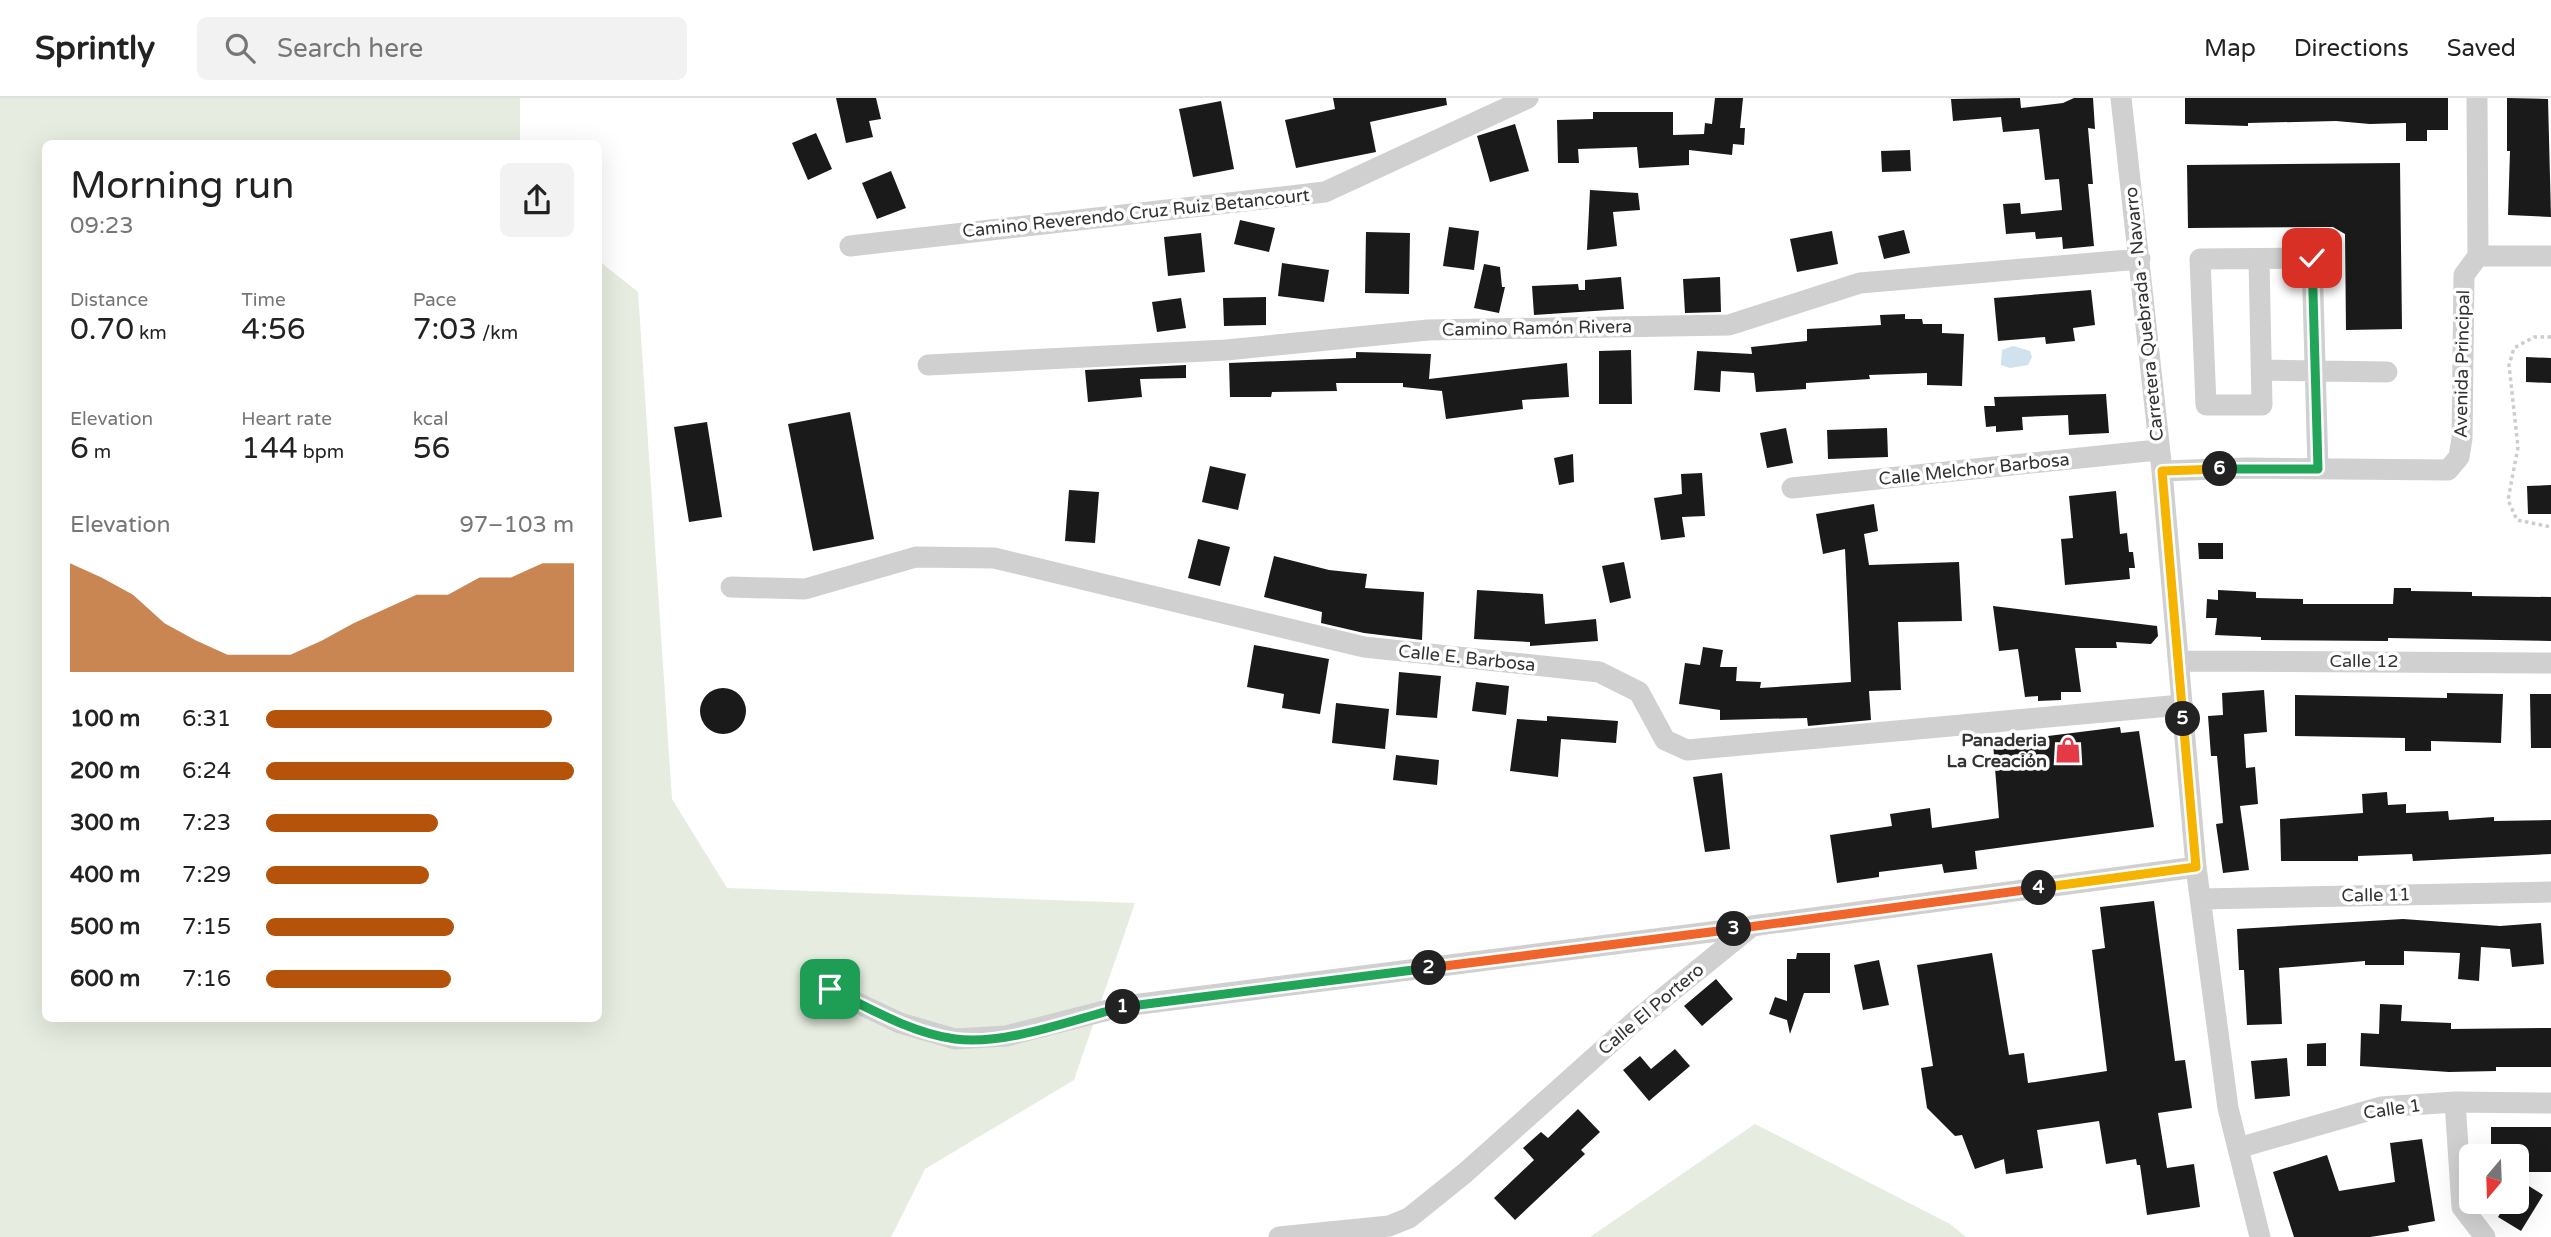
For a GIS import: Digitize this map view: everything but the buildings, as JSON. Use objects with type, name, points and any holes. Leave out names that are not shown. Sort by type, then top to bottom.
[{"type":"street","name":"Camino Reverendo Cruz Ruiz Betancourt","points":[[850,246],[1325,192],[1528,98]]},
{"type":"street","name":"Carretera Quebrada - Navarro","points":[[2121,98],[2140,259],[2157,450],[2162,471],[2196,867],[2228,1108],[2260,1237]]},
{"type":"street","points":[[2477,98],[2477,256],[2551,256]]},
{"type":"street","name":"Avenida Principal","points":[[2162,471],[2448,470],[2459,457],[2464,275],[2477,256]]},
{"type":"street","points":[[2259,259],[2262,405],[2206,405],[2200,260],[2312,258],[2318,469]]},
{"type":"street","name":"Camino Ramón Rivera","points":[[928,365],[1226,349],[1428,330],[1728,325],[1860,283],[2140,259]]},
{"type":"street","points":[[2262,370],[2387,372]]},
{"type":"street","name":"Calle Melchor Barbosa","points":[[1792,488],[2157,450]]},
{"type":"street","name":"Calle E. Barbosa","points":[[731,587],[805,589],[916,558],[995,558],[1364,647],[1598,672],[1639,692],[1665,740],[1687,750],[2181,705]]},
{"type":"street","name":"Calle 12","points":[[2178,661],[2551,663]]},
{"type":"street","points":[[830,989],[900,1023],[955,1039],[1006,1036],[1124,1006],[2196,867]]},
{"type":"street","name":"Calle 11","points":[[2201,899],[2551,892]]},
{"type":"street","name":"Calle El Portero","points":[[1279,1237],[1389,1226],[1409,1218],[1465,1173],[1634,1021],[1752,926]]},
{"type":"street","points":[[2455,1102],[2462,1207],[2485,1237]]},
{"type":"street","name":"Calle 1","points":[[2238,1148],[2381,1107],[2455,1102],[2551,1102]]},
{"type":"path","points":[[2551,337],[2534,337],[2514,348],[2509,365],[2518,447],[2508,500],[2518,520],[2551,527]]},
{"type":"shaded area","points":[[0,98],[520,98],[520,140],[42,140],[42,1022],[602,1022],[602,263],[638,292],[672,799],[727,888],[1135,903],[1074,1080],[925,1169],[891,1237],[0,1237]]},
{"type":"shaded area","points":[[1755,1124],[1950,1224],[1966,1237],[1590,1237]]},
{"type":"water","points":[[2013,346],[2030,351],[2032,357],[2028,365],[2010,368],[2001,365],[2002,350]]},
{"type":"place","name":"Panaderia La Creación","points":[[2068,750]]},
{"type":"route","points":[[830,989],[900,1023],[955,1039],[1006,1036],[1124,1006],[2196,867],[2162,471],[2318,469],[2312,258]]}]
